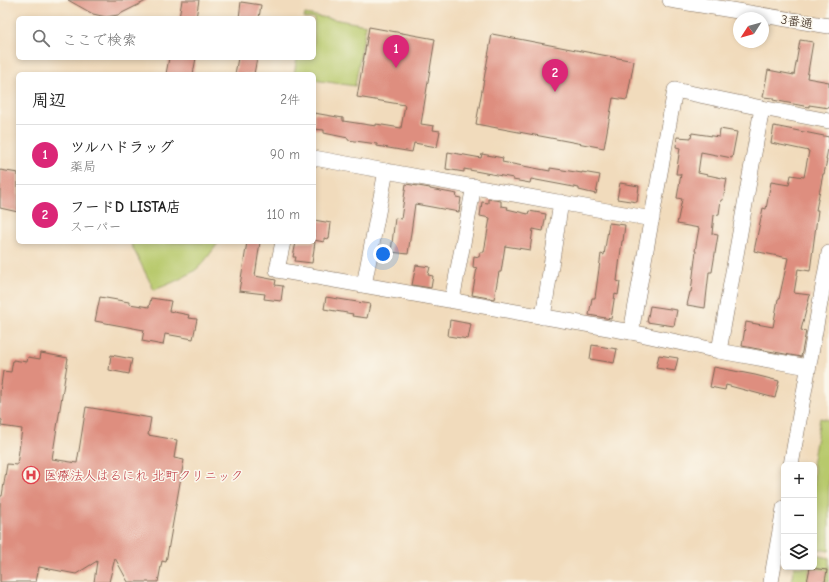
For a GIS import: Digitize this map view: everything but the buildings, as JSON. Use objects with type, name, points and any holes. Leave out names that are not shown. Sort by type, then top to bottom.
[{"type":"street","name":"3番通","points":[[670,0],[829,26]]},
{"type":"street","points":[[631,332],[675,90],[829,121]]},
{"type":"street","points":[[719,351],[762,108]]},
{"type":"street","points":[[316,158],[652,219]]},
{"type":"street","points":[[364,285],[386,171]]},
{"type":"street","points":[[452,300],[474,186]]},
{"type":"street","points":[[543,317],[561,202]]},
{"type":"street","points":[[282,244],[277,270],[631,332],[719,351],[808,367]]},
{"type":"street","points":[[792,462],[829,253]]},
{"type":"street","points":[[771,582],[781,525]]},
{"type":"green space","points":[[305,14],[366,25],[355,86],[316,80],[316,72],[294,72],[297,60],[316,60],[316,16],[304,16]]},
{"type":"green space","points":[[131,244],[217,244],[194,271],[154,290]]},
{"type":"green space","points":[[820,418],[829,420],[829,551],[817,549],[817,462],[813,462]]},
{"type":"green space","points":[[817,556],[829,558],[829,582],[824,582],[827,570],[817,569]]},
{"type":"green space","points":[[793,570],[810,570],[807,582],[791,582]]},
{"type":"place","name":"ツルハドラッグ","points":[[396,68]]},
{"type":"place","name":"フードD LISTA店","points":[[555,92]]},
{"type":"place","name":"医療法人はるにれ 北町クリニック","points":[[31,475]]}]
